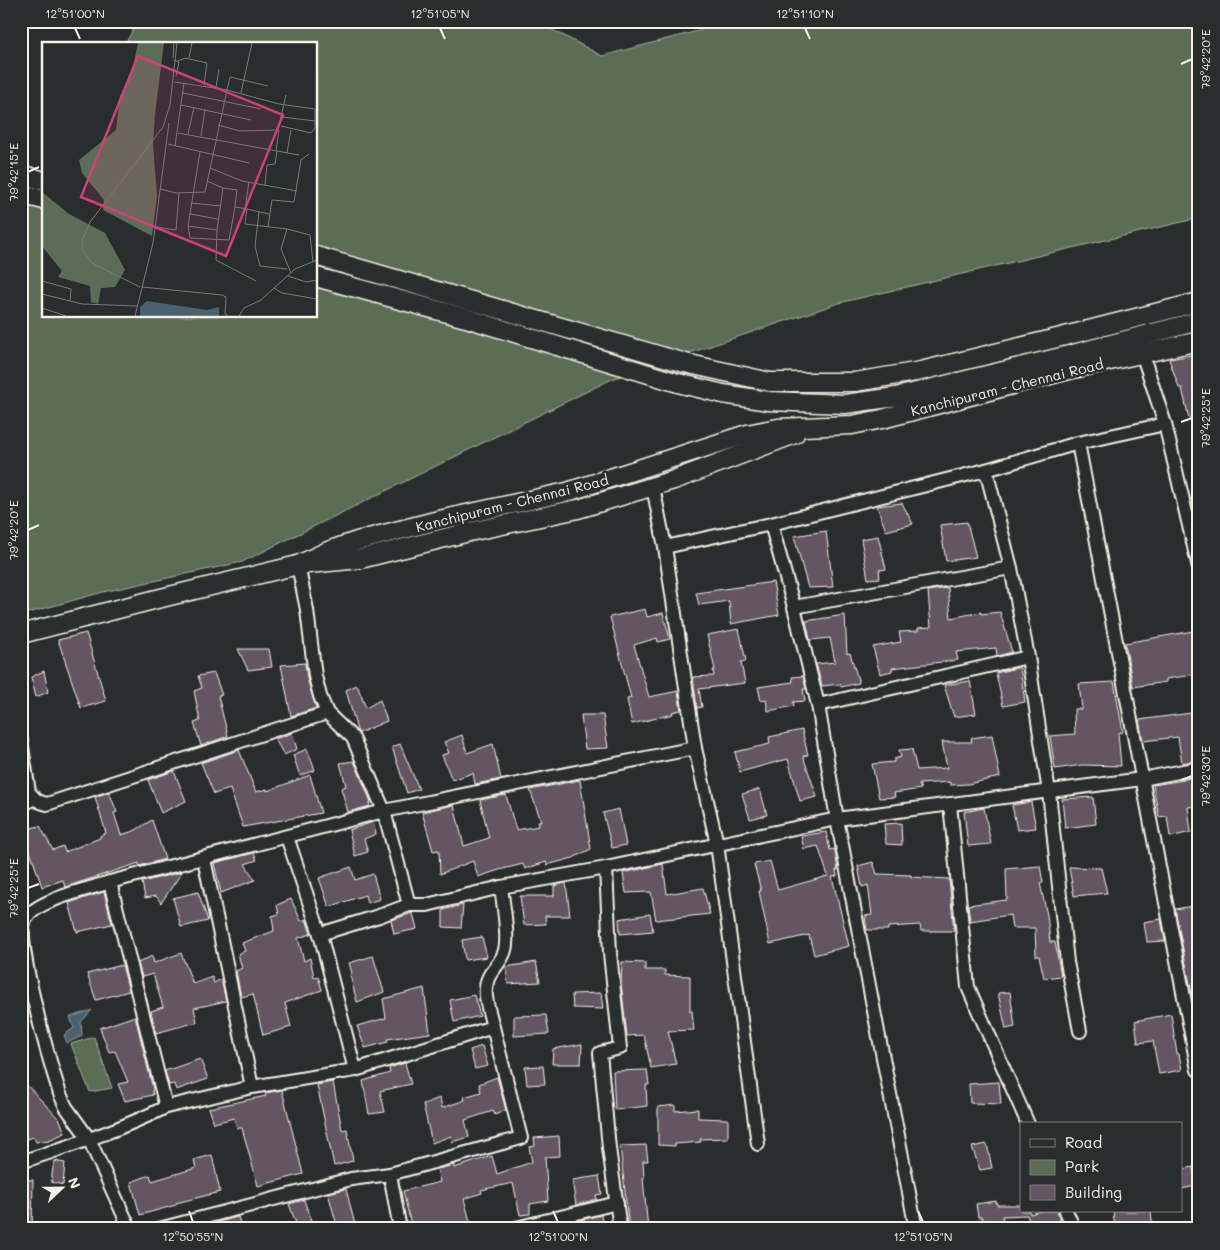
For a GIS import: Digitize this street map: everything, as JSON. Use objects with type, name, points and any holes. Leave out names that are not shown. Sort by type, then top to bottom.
[{"type":"main road","points":[[21,174],[42,180]]},
{"type":"main road","points":[[21,194],[42,199]]},
{"type":"main road","points":[[318,257],[556,327],[710,369],[770,382],[855,382],[921,371],[1199,302]]},
{"type":"main road","points":[[318,278],[466,318],[678,383],[723,394],[769,401],[820,404],[866,402],[896,397],[1046,361],[1199,321]]},
{"type":"main road","name":"Kanchipuram - Chennai Road","points":[[298,565],[328,551],[357,541],[439,520],[567,492],[747,434],[778,428],[852,425],[882,419],[1069,370],[1199,341]]},
{"type":"main road","name":"Kanchipuram - Chennai Road","points":[[21,634],[298,565],[360,559],[469,532],[578,509],[653,487],[787,436],[814,428]]},
{"type":"street","points":[[1142,353],[1165,424],[1199,568]]},
{"type":"street","points":[[666,546],[771,524],[986,470],[1078,443],[1165,424]]},
{"type":"street","points":[[1078,443],[1198,1070]]},
{"type":"street","points":[[986,470],[1012,568],[1028,657],[1049,792],[1067,962],[1080,1031]]},
{"type":"street","points":[[653,487],[666,546],[695,748],[718,844],[758,1144]]},
{"type":"street","points":[[771,524],[818,705],[837,819],[916,1229]]},
{"type":"street","points":[[298,565],[307,610],[315,676],[320,696],[327,713],[353,738],[384,811],[409,904]]},
{"type":"street","points":[[794,607],[1012,568]]},
{"type":"street","points":[[818,705],[1028,657]]},
{"type":"street","points":[[21,740],[30,792],[40,803],[47,804],[327,713]]},
{"type":"street","points":[[130,1229],[89,1139],[66,1107],[60,1094],[31,988],[22,931],[25,920],[35,909],[48,902],[110,882],[384,811],[695,748]]},
{"type":"street","points":[[320,934],[409,904],[427,905],[502,887],[606,868],[837,819],[1142,779],[1199,768]]},
{"type":"street","points":[[21,806],[34,798]]},
{"type":"street","points":[[950,804],[968,987],[1027,1122]]},
{"type":"street","points":[[287,836],[320,934],[355,1070]]},
{"type":"street","points":[[204,858],[252,1087]]},
{"type":"street","points":[[606,868],[610,953],[620,1048],[600,1053],[609,1148],[620,1229]]},
{"type":"street","points":[[110,882],[166,1107]]},
{"type":"street","points":[[159,1229],[351,1179],[390,1174],[521,1138],[486,996],[486,985],[489,976],[505,950],[506,939],[502,887]]},
{"type":"street","points":[[21,1162],[89,1139],[166,1107],[252,1087],[355,1070],[493,1027]]},
{"type":"street","points":[[390,1174],[400,1229]]},
{"type":"street","points":[[512,1229],[617,1203]]},
{"type":"street","points":[[1066,1212],[1074,1229]]},
{"type":"green space","points":[[138,21],[536,21],[602,56],[736,21],[1199,21],[1199,218],[839,303],[612,379],[242,562],[103,592],[21,615],[21,189],[42,182],[42,318],[318,318],[318,42],[126,42]]},
{"type":"green space","points":[[94,1037],[112,1088],[90,1092],[71,1044]]},
{"type":"water","points":[[92,1010],[81,1022],[82,1036],[67,1043],[64,1035],[74,1028],[70,1017]]},
{"type":"building","points":[[1199,354],[1199,416],[1189,419],[1182,388],[1179,388],[1169,359]]},
{"type":"building","points":[[902,503],[913,524],[886,531],[877,506]]},
{"type":"building","points":[[967,522],[976,557],[946,561],[940,525]]},
{"type":"building","points":[[826,531],[833,587],[808,588],[794,536]]},
{"type":"building","points":[[878,536],[886,569],[879,570],[880,578],[868,579],[861,539]]},
{"type":"building","points":[[773,582],[779,615],[731,624],[729,601],[699,605],[696,593]]},
{"type":"building","points":[[948,588],[951,618],[981,612],[981,614],[1000,612],[1012,652],[997,656],[996,648],[956,652],[958,660],[892,668],[892,671],[880,674],[873,647],[901,642],[899,632],[918,631],[918,628],[931,627],[928,591]]},
{"type":"building","points":[[645,609],[647,617],[663,613],[670,639],[658,642],[657,638],[634,645],[649,697],[678,691],[681,710],[672,712],[673,714],[632,724],[627,699],[631,698],[610,617]]},
{"type":"building","points":[[845,615],[847,654],[850,653],[859,683],[841,687],[840,684],[822,686],[816,664],[835,662],[830,638],[810,640],[806,621]]},
{"type":"building","points":[[739,629],[746,661],[741,662],[745,683],[699,689],[702,707],[697,708],[693,677],[714,676],[713,670],[715,670],[707,635]]},
{"type":"building","points":[[1199,630],[1199,674],[1133,687],[1125,643]]},
{"type":"building","points":[[86,633],[106,701],[81,708],[58,640]]},
{"type":"building","points":[[238,649],[269,649],[272,667],[248,670]]},
{"type":"building","points":[[305,663],[307,678],[316,708],[291,716],[281,665]]},
{"type":"building","points":[[1020,668],[1025,702],[1003,706],[996,673]]},
{"type":"building","points":[[44,671],[48,692],[36,697],[31,677]]},
{"type":"building","points":[[214,673],[222,695],[218,696],[228,736],[201,746],[194,723],[200,721],[194,691],[202,688],[198,676]]},
{"type":"building","points":[[803,676],[806,689],[803,689],[805,701],[793,702],[794,706],[768,711],[766,700],[761,701],[758,687],[793,682],[792,677]]},
{"type":"building","points":[[970,681],[976,714],[954,717],[944,685]]},
{"type":"building","points":[[1114,682],[1123,732],[1118,733],[1121,766],[1082,765],[1055,769],[1050,736],[1075,734],[1074,709],[1082,709],[1079,684]]},
{"type":"building","points":[[357,685],[366,708],[380,700],[387,721],[359,733],[346,690]]},
{"type":"building","points":[[1199,712],[1199,727],[1192,728],[1197,760],[1182,763],[1178,737],[1143,741],[1139,720]]},
{"type":"building","points":[[581,715],[603,715],[608,748],[585,749]]},
{"type":"building","points":[[802,730],[808,755],[803,756],[817,797],[800,801],[788,759],[740,772],[735,752],[770,744],[769,737]]},
{"type":"building","points":[[292,733],[297,749],[284,755],[275,739]]},
{"type":"building","points":[[462,735],[467,753],[493,744],[501,779],[475,784],[473,773],[452,780],[442,755],[449,753],[444,742]]},
{"type":"building","points":[[992,735],[1000,777],[968,784],[950,785],[950,782],[919,784],[921,789],[894,793],[895,797],[879,798],[872,764],[894,762],[894,759],[901,757],[899,750],[912,749],[917,770],[947,768],[942,742],[972,742],[971,738]]},
{"type":"building","points":[[400,744],[419,789],[407,793],[392,747]]},
{"type":"building","points":[[307,749],[315,770],[300,776],[293,755]]},
{"type":"building","points":[[239,750],[256,792],[267,789],[267,791],[310,775],[321,813],[243,827],[230,789],[214,794],[201,763]]},
{"type":"building","points":[[354,761],[371,802],[369,803],[370,806],[348,812],[341,788],[346,786],[340,763]]},
{"type":"building","points":[[174,771],[186,801],[161,813],[148,780]]},
{"type":"building","points":[[1199,776],[1199,806],[1188,807],[1191,832],[1170,837],[1167,816],[1159,817],[1153,785]]},
{"type":"building","points":[[580,780],[591,849],[573,858],[547,865],[546,862],[525,869],[523,864],[478,877],[473,861],[440,874],[439,850],[433,851],[422,812],[454,805],[464,846],[489,838],[480,800],[506,795],[516,830],[539,826],[538,821],[541,821],[530,790]]},
{"type":"building","points":[[760,789],[767,815],[750,819],[742,794]]},
{"type":"building","points":[[109,792],[117,812],[114,813],[121,835],[134,831],[152,820],[165,859],[139,866],[139,863],[65,887],[63,880],[42,887],[30,851],[21,856],[21,830],[40,826],[53,850],[63,846],[65,852],[100,838],[100,836],[106,833],[95,797]]},
{"type":"building","points":[[1093,797],[1096,824],[1065,828],[1062,799]]},
{"type":"building","points":[[1031,802],[1036,828],[1017,830],[1012,805]]},
{"type":"building","points":[[984,808],[991,844],[968,846],[964,812]]},
{"type":"building","points":[[619,809],[626,845],[612,848],[603,813]]},
{"type":"building","points":[[373,822],[376,834],[364,839],[368,852],[355,856],[349,830]]},
{"type":"building","points":[[901,823],[902,845],[886,844],[884,824]]},
{"type":"building","points":[[826,832],[830,850],[834,849],[835,851],[838,870],[836,870],[837,876],[832,877],[849,946],[814,955],[809,935],[770,944],[759,891],[761,891],[754,864],[770,861],[778,890],[828,876],[818,846],[804,849],[801,836]]},
{"type":"building","points":[[254,853],[257,860],[245,864],[255,880],[221,893],[214,863]]},
{"type":"building","points":[[873,862],[877,874],[949,879],[954,931],[921,931],[920,925],[888,927],[888,930],[867,930],[865,916],[872,915],[868,885],[862,887],[858,866]]},
{"type":"building","points":[[663,864],[667,894],[703,888],[710,914],[656,920],[651,892],[626,893],[623,873]]},
{"type":"building","points":[[1040,866],[1043,883],[1040,883],[1047,915],[1050,942],[1055,942],[1061,976],[1044,978],[1039,956],[1036,956],[1035,928],[1012,928],[1010,915],[970,921],[968,905],[1007,900],[1006,869]]},
{"type":"building","points":[[351,867],[355,880],[373,874],[380,899],[367,903],[365,895],[329,907],[319,878]]},
{"type":"building","points":[[1069,867],[1101,868],[1107,893],[1074,896]]},
{"type":"building","points":[[182,872],[161,903],[156,896],[145,898],[142,882]]},
{"type":"building","points":[[566,883],[570,916],[545,916],[546,924],[524,925],[520,896],[554,896],[554,886]]},
{"type":"building","points":[[104,892],[112,924],[77,932],[69,903]]},
{"type":"building","points":[[198,892],[208,921],[181,927],[173,898]]},
{"type":"building","points":[[291,899],[301,921],[306,919],[311,934],[298,938],[304,961],[310,958],[314,977],[318,976],[322,990],[285,1003],[291,1027],[263,1035],[253,994],[241,997],[236,971],[242,968],[238,954],[245,951],[242,943],[274,931],[272,916],[279,914],[277,905]]},
{"type":"building","points":[[463,905],[461,928],[443,927],[443,910]]},
{"type":"building","points":[[1199,905],[1199,998],[1193,999],[1175,909]]},
{"type":"building","points":[[413,913],[417,929],[394,934],[391,920]]},
{"type":"building","points":[[650,914],[653,931],[620,934],[619,919]]},
{"type":"building","points":[[1161,919],[1165,941],[1147,942],[1144,922]]},
{"type":"building","points":[[482,937],[487,957],[465,960],[462,940]]},
{"type":"building","points":[[181,953],[193,984],[212,977],[214,983],[221,979],[226,1001],[194,1008],[197,1022],[156,1033],[151,1011],[163,1007],[153,974],[142,977],[138,963],[152,956],[154,963]]},
{"type":"building","points":[[373,956],[384,992],[357,1002],[349,963]]},
{"type":"building","points":[[536,962],[540,982],[508,984],[506,967]]},
{"type":"building","points":[[622,962],[645,963],[645,970],[665,970],[665,975],[690,976],[690,1011],[692,1011],[694,1030],[668,1031],[676,1064],[651,1068],[644,1035],[627,1036],[621,983]]},
{"type":"building","points":[[122,965],[129,991],[96,1000],[87,974]]},
{"type":"building","points":[[424,988],[430,1033],[387,1039],[388,1042],[365,1048],[357,1026],[386,1018],[383,999]]},
{"type":"building","points":[[1010,992],[1015,1027],[1006,1029],[998,993]]},
{"type":"building","points":[[601,993],[603,1009],[573,1008],[572,994]]},
{"type":"building","points":[[474,995],[480,1016],[454,1022],[450,1000]]},
{"type":"building","points":[[1171,1014],[1177,1054],[1179,1054],[1182,1070],[1159,1074],[1153,1041],[1138,1043],[1135,1021]]},
{"type":"building","points":[[546,1015],[549,1034],[514,1036],[514,1016]]},
{"type":"building","points":[[135,1016],[153,1095],[125,1101],[118,1084],[128,1082],[115,1051],[109,1052],[100,1028]]},
{"type":"building","points":[[582,1044],[581,1064],[552,1064],[553,1049]]},
{"type":"building","points":[[482,1046],[488,1066],[475,1069],[470,1050]]},
{"type":"building","points":[[200,1059],[208,1079],[176,1090],[174,1084],[169,1085],[165,1071]]},
{"type":"building","points":[[405,1063],[411,1084],[380,1091],[385,1112],[369,1114],[363,1081],[390,1073],[389,1068]]},
{"type":"building","points":[[543,1066],[545,1084],[527,1085],[525,1067]]},
{"type":"building","points":[[647,1070],[649,1085],[646,1085],[647,1106],[615,1110],[613,1071]]},
{"type":"building","points":[[497,1077],[506,1110],[495,1115],[493,1111],[465,1120],[469,1137],[452,1142],[451,1136],[432,1143],[423,1104],[440,1098],[442,1108],[465,1100],[464,1097],[481,1092],[479,1084]]},
{"type":"building","points":[[21,1079],[60,1120],[65,1133],[49,1140],[36,1142],[34,1137],[26,1139]]},
{"type":"building","points":[[333,1082],[342,1130],[347,1129],[353,1161],[334,1166],[317,1085]]},
{"type":"building","points":[[999,1082],[1001,1104],[970,1103],[969,1084]]},
{"type":"building","points":[[282,1090],[303,1174],[258,1186],[242,1128],[237,1128],[234,1118],[214,1123],[209,1108],[266,1096],[265,1093]]},
{"type":"building","points":[[675,1105],[675,1111],[698,1109],[698,1118],[728,1119],[728,1138],[700,1139],[701,1142],[675,1144],[675,1146],[658,1145],[658,1107]]},
{"type":"building","points":[[559,1136],[560,1156],[545,1157],[548,1201],[530,1204],[530,1214],[520,1215],[513,1183],[481,1190],[482,1193],[464,1199],[472,1229],[412,1229],[403,1191],[440,1182],[437,1169],[454,1165],[454,1168],[492,1156],[497,1174],[532,1162],[529,1147],[535,1146],[534,1138]]},
{"type":"building","points":[[987,1144],[992,1168],[980,1170],[972,1147]]},
{"type":"building","points":[[646,1145],[648,1161],[643,1161],[643,1178],[648,1229],[629,1229],[620,1146]]},
{"type":"building","points":[[212,1155],[220,1192],[176,1203],[176,1205],[140,1215],[131,1182],[150,1175],[152,1181],[196,1168],[194,1160]]},
{"type":"building","points":[[54,1161],[65,1163],[63,1185],[51,1182]]},
{"type":"building","points":[[1193,1167],[1196,1186],[1182,1189],[1182,1170]]},
{"type":"building","points":[[599,1176],[602,1194],[596,1195],[597,1199],[576,1205],[572,1180]]},
{"type":"building","points":[[21,1180],[33,1180],[32,1229],[21,1229]]},
{"type":"building","points":[[346,1189],[355,1225],[338,1229],[328,1193]]},
{"type":"building","points":[[304,1200],[314,1229],[298,1229],[289,1204]]},
{"type":"building","points":[[996,1201],[997,1205],[1020,1205],[1020,1212],[1030,1212],[1030,1214],[1057,1212],[1062,1225],[1032,1229],[1027,1215],[1002,1216],[1005,1229],[985,1229],[982,1217],[978,1217],[976,1204]]},
{"type":"building","points":[[1113,1212],[1151,1212],[1153,1229],[1115,1229]]},
{"type":"building","points":[[601,1215],[603,1226],[577,1229],[576,1221]]},
{"type":"building","points":[[238,1217],[242,1229],[199,1229],[202,1226]]}]
